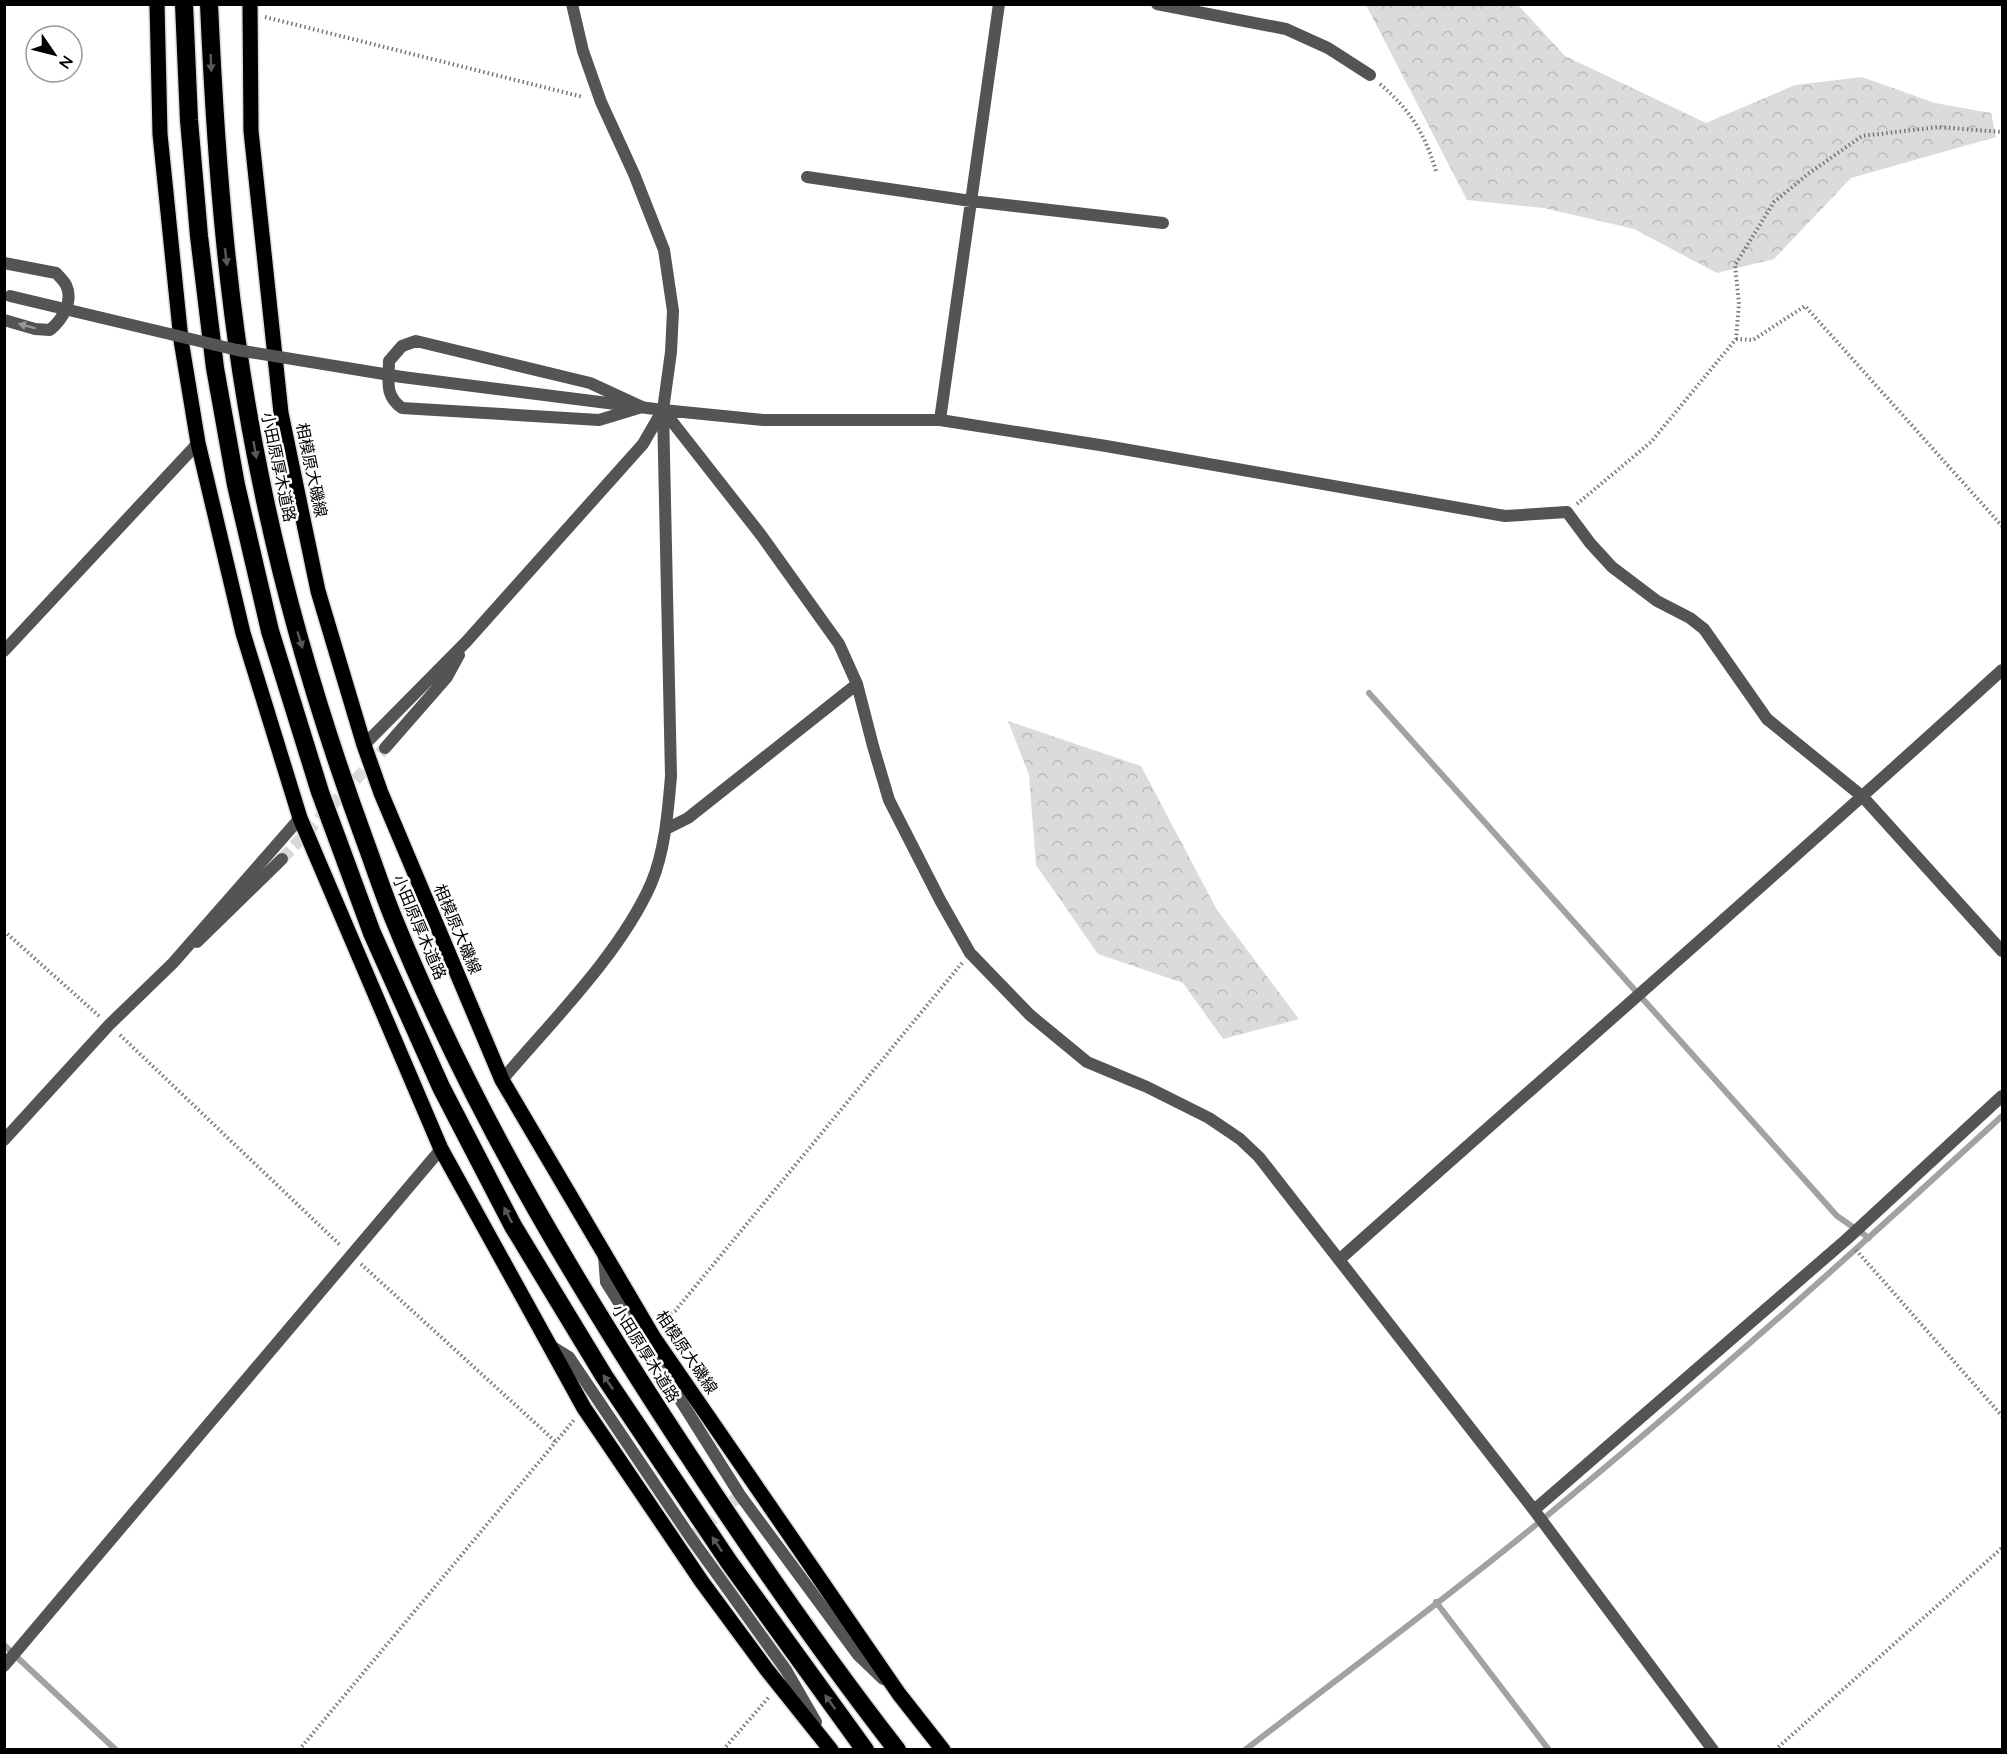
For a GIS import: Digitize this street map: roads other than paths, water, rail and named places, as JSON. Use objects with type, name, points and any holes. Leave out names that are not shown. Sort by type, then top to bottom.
[{"type":"highway","points":[[184,4],[189,120],[199,236],[215,368],[236,485],[270,631],[320,792],[372,933],[441,1087],[513,1226],[604,1376],[729,1562],[865,1749]]},
{"type":"highway","name":"小田原厚木道路","points":[[209,4],[214,120],[223,236],[240,366],[261,481],[295,624],[341,775],[394,922],[464,1073],[532,1204],[628,1363],[746,1543],[897,1749]]},
{"type":"main road","points":[[157,4],[160,134],[181,340],[198,443],[243,633],[300,818],[441,1149],[584,1408],[702,1582],[831,1749]]},
{"type":"main road","name":"相模原大磯線","points":[[250,9],[251,132],[281,413],[318,591],[364,745],[381,793],[502,1080],[647,1326],[899,1694],[943,1749]]},
{"type":"street","points":[[502,1080],[588,979],[622,935],[652,883],[666,829],[671,776],[663,410],[674,311],[664,250],[634,174],[601,102],[583,51],[572,4]]},
{"type":"street","points":[[940,420],[999,4]]},
{"type":"street","points":[[1157,4],[1286,29],[1328,48],[1370,75]]},
{"type":"street","points":[[807,177],[971,201],[1163,224]]},
{"type":"street","points":[[4,263],[56,273],[66,285],[69,296],[60,321],[50,330],[4,320]]},
{"type":"street","points":[[7,296],[237,350],[402,377],[663,410],[763,420],[940,420],[1106,446],[1505,516],[1568,512],[1590,543],[1612,567],[1657,601],[1690,618],[1704,629],[1767,720],[1863,797],[2002,951]]},
{"type":"street","points":[[64,311],[181,340]]},
{"type":"street","points":[[416,342],[590,383],[642,407],[599,420],[402,408],[392,401],[389,393],[389,361],[402,346],[416,342]]},
{"type":"street","points":[[364,745],[466,642],[643,444],[663,410]]},
{"type":"street","points":[[663,410],[761,535],[839,644],[857,684],[889,800],[970,953],[1030,1015],[1087,1062],[1147,1087],[1209,1118],[1240,1139],[1259,1157],[1534,1510],[1713,1749]]},
{"type":"street","points":[[4,651],[198,443]]},
{"type":"street","points":[[386,748],[447,677],[466,642]]},
{"type":"street","points":[[1339,1260],[1863,797],[2002,670]]},
{"type":"street","points":[[666,829],[688,818],[857,684]]},
{"type":"street","points":[[173,963],[300,818]]},
{"type":"street","points":[[4,1140],[109,1025],[215,926],[282,859]]},
{"type":"street","points":[[1534,1510],[1847,1239],[2002,1096]]},
{"type":"street","points":[[4,1666],[441,1149]]},
{"type":"street","points":[[604,1253],[606,1282],[740,1494],[858,1655],[899,1694]]},
{"type":"street","points":[[548,1344],[568,1357],[691,1538],[786,1670],[831,1749]]},
{"type":"waterway","points":[[1369,693],[1837,1216],[1869,1238]]},
{"type":"waterway","points":[[1245,1750],[1532,1528],[1652,1428],[1887,1221],[2002,1116]]},
{"type":"waterway","points":[[1436,1602],[1549,1750]]},
{"type":"waterway","points":[[4,1645],[116,1750]]},
{"type":"tunnel","points":[[282,859],[385,748]]},
{"type":"tunnel","points":[[691,1538],[740,1495]]}]
